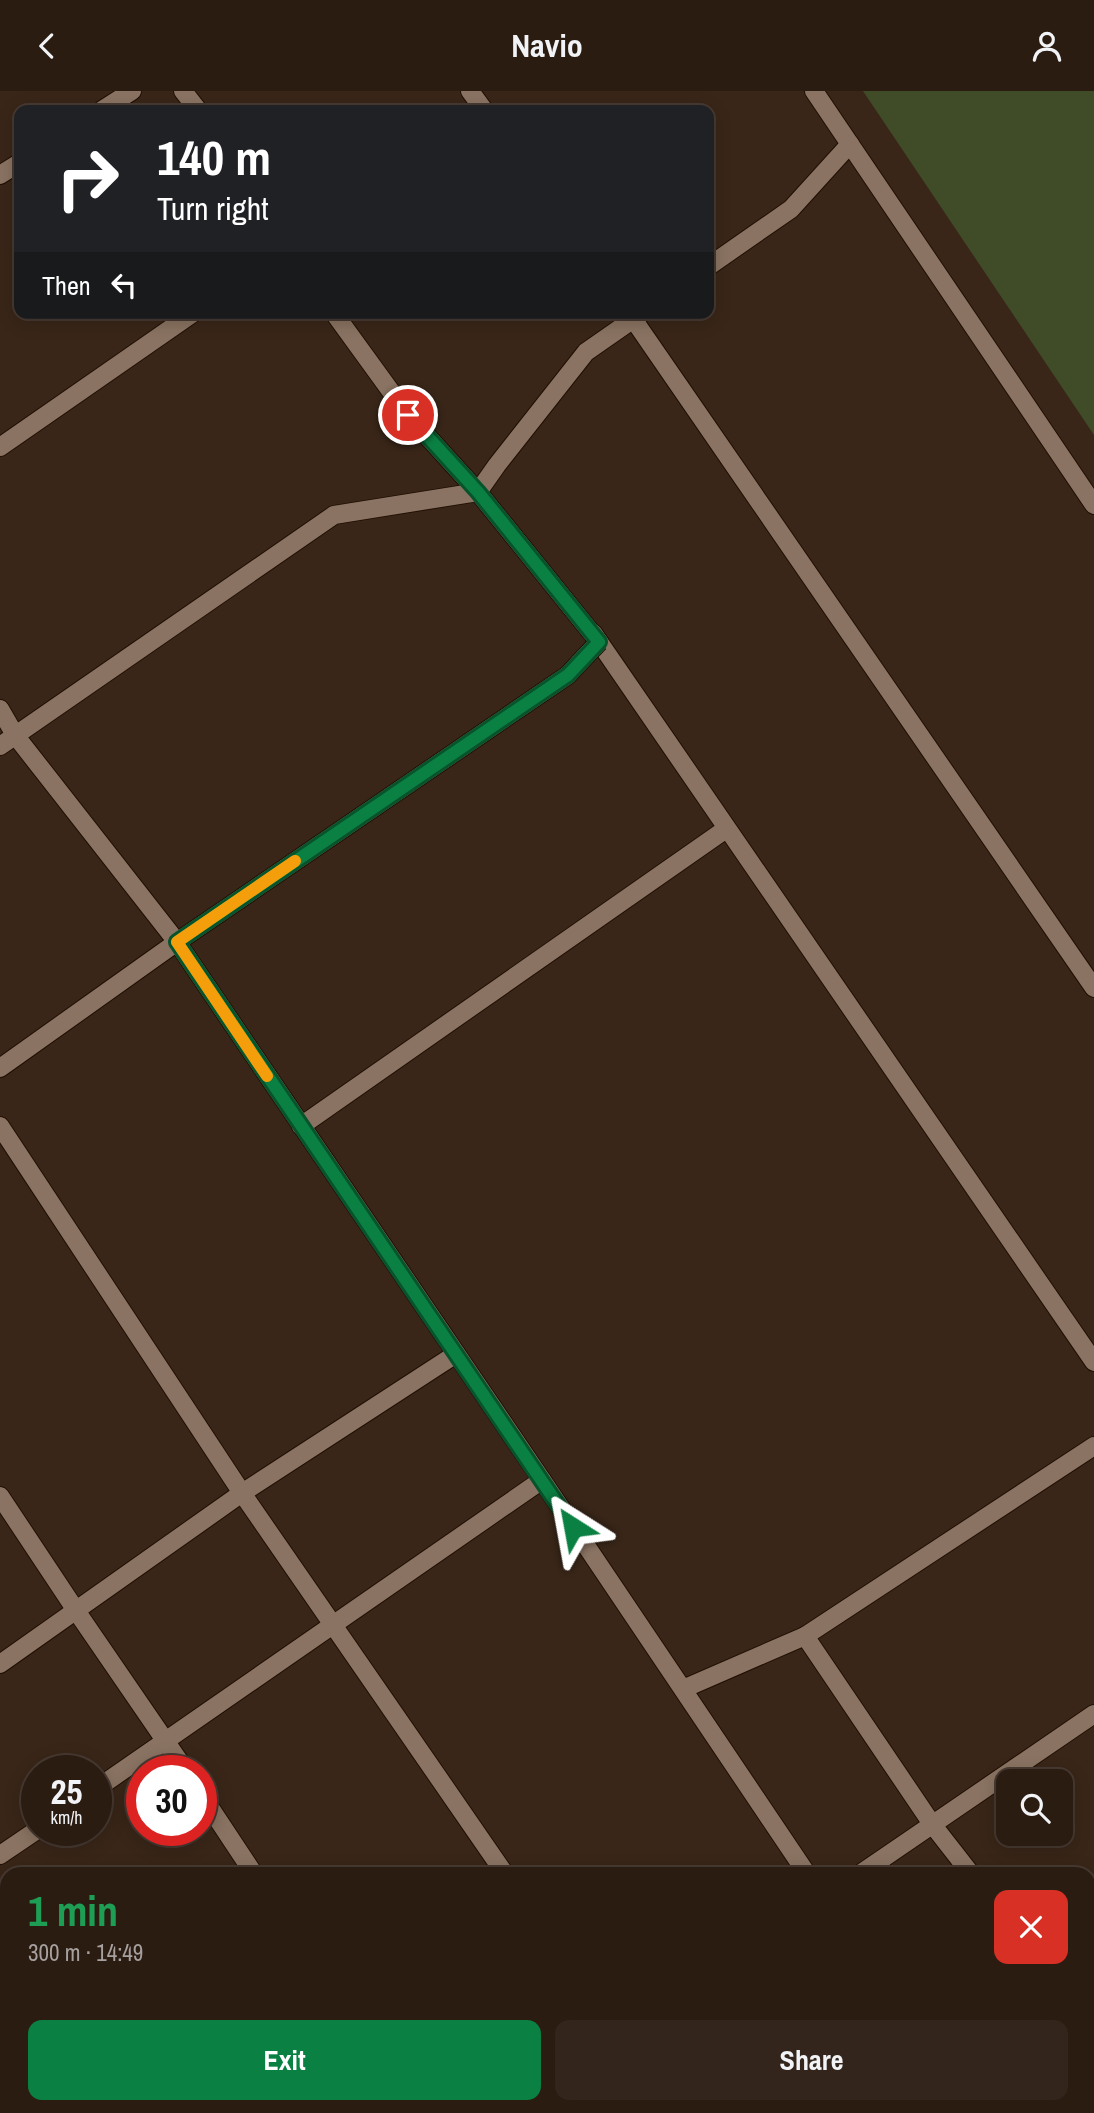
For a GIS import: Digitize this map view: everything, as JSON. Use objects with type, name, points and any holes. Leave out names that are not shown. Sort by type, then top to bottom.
[{"type":"street","points":[[110,105],[132,91]]},
{"type":"street","points":[[183,91],[194,105]]},
{"type":"street","points":[[814,91],[1094,505]]},
{"type":"street","points":[[714,262],[790,209],[850,144]]},
{"type":"street","points":[[0,447],[184,319]]},
{"type":"street","points":[[338,319],[408,415],[478,492],[596,638],[1094,1363]]},
{"type":"street","points":[[0,746],[334,515],[478,492],[586,352],[630,319]]},
{"type":"street","points":[[638,319],[1094,988]]},
{"type":"street","points":[[0,1068],[177,942],[568,675],[596,638]]},
{"type":"street","points":[[0,709],[15,735],[177,942],[802,1867]]},
{"type":"street","points":[[302,1126],[726,829]]},
{"type":"street","points":[[0,1126],[242,1493],[500,1867]]},
{"type":"street","points":[[0,1664],[242,1493],[456,1354]]},
{"type":"street","points":[[683,1689],[805,1636],[1094,1446]]},
{"type":"street","points":[[112,1778],[542,1480]]},
{"type":"street","points":[[0,1496],[76,1612],[176,1755]]},
{"type":"street","points":[[805,1636],[932,1825],[965,1867]]},
{"type":"street","points":[[870,1867],[1094,1714]]},
{"type":"street","points":[[217,1818],[249,1867]]},
{"type":"street","points":[[0,1855],[21,1841]]},
{"type":"green space","points":[[863,91],[1094,91],[1094,435]]},
{"type":"slow traffic","points":[[267,1076],[177,942],[295,861]]},
{"type":"route","points":[[408,415],[478,492],[599,642],[568,675],[177,942],[573,1527]]}]
